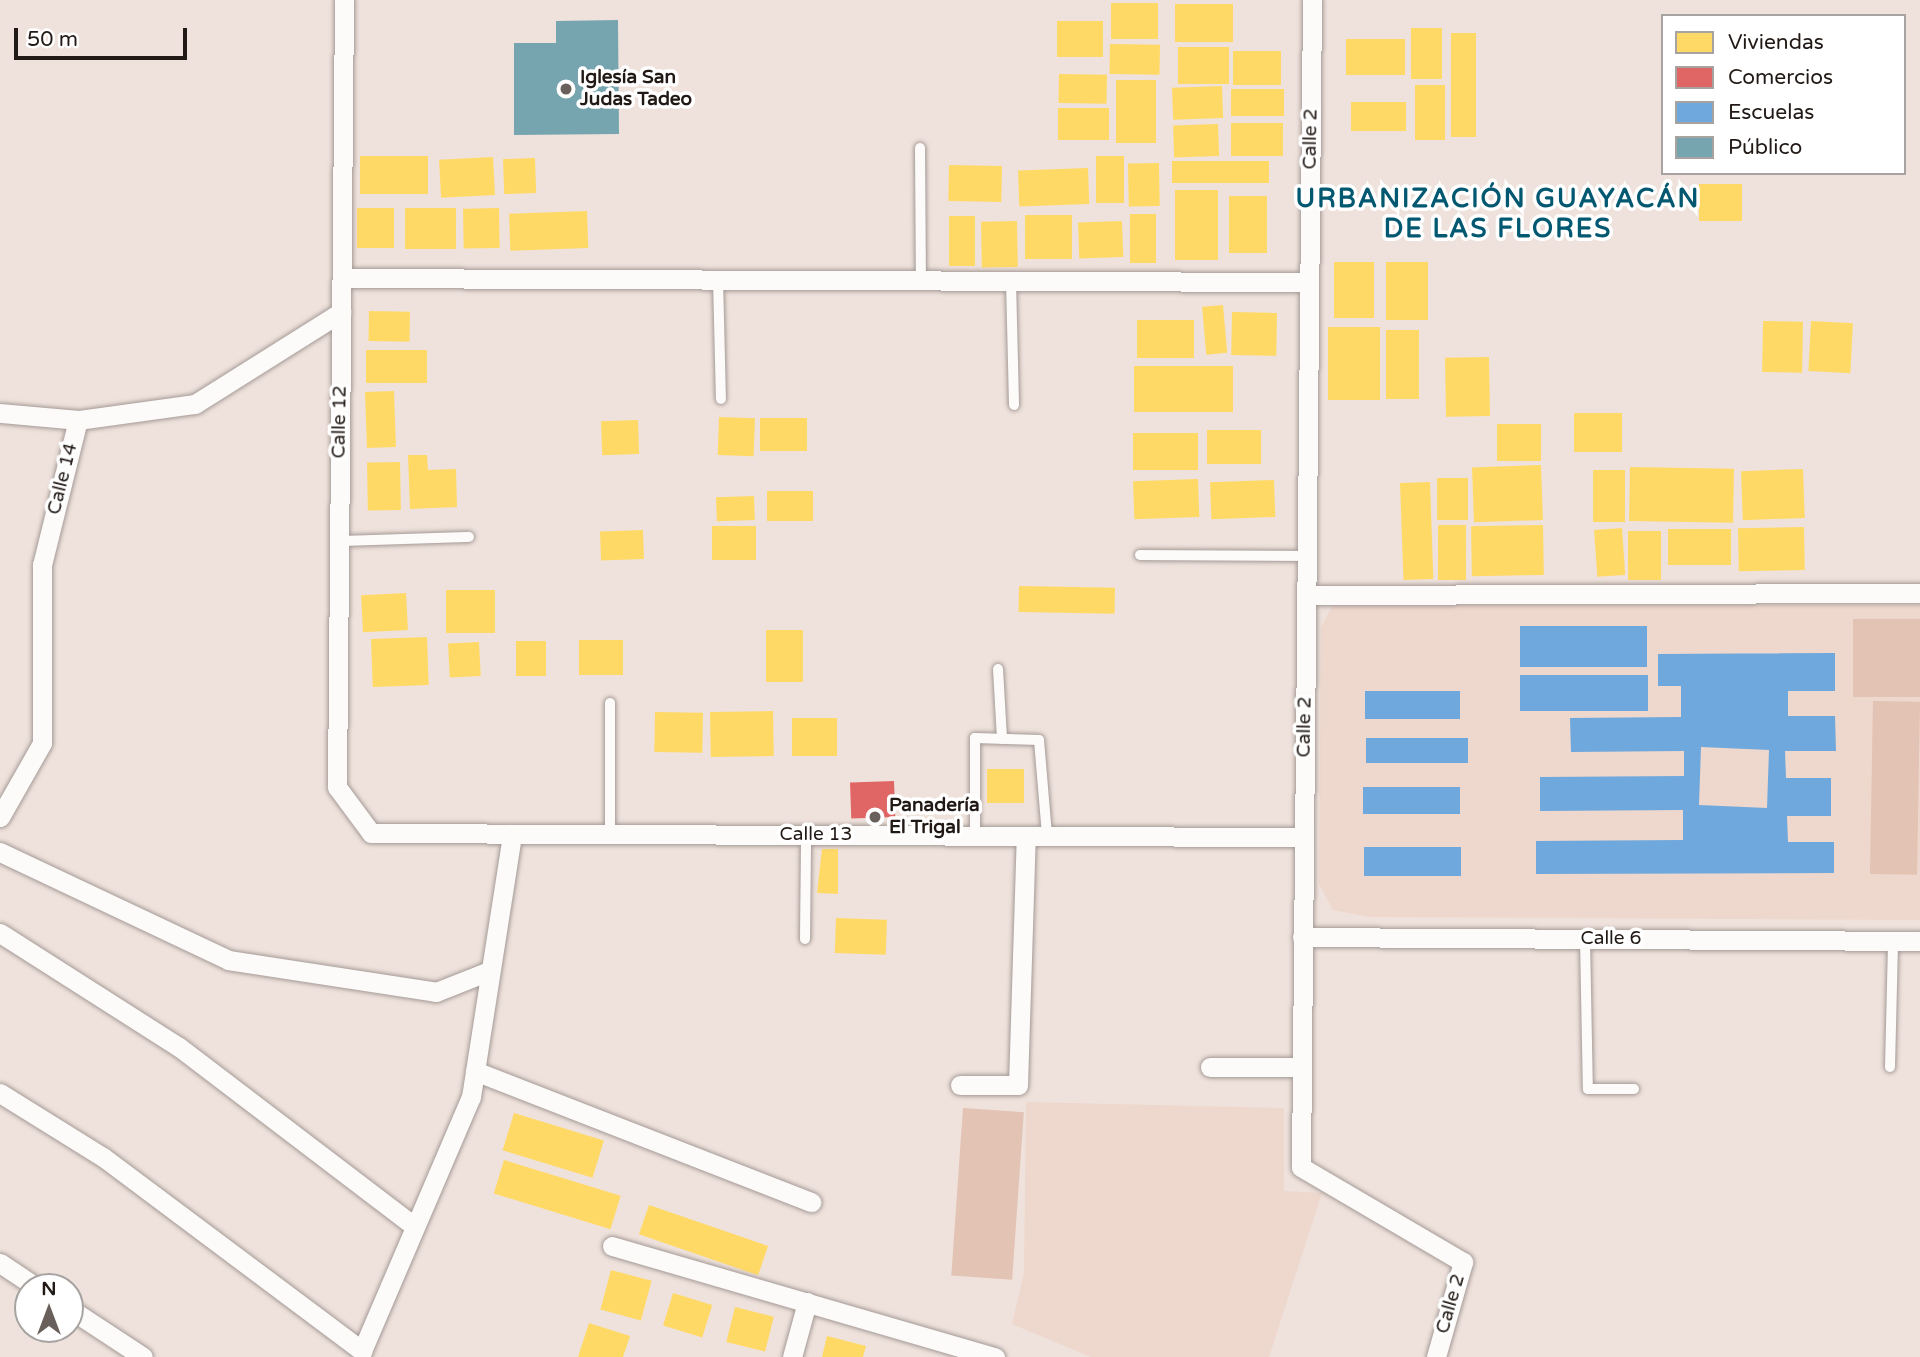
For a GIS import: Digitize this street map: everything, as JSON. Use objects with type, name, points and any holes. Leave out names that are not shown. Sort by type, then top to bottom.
[{"type":"street","name":"Calle 12","points":[[344,0],[337,787],[371,833]]},
{"type":"street","name":"Calle 2","points":[[1312,0],[1301,1167],[1463,1262],[1436,1357]]},
{"type":"street","points":[[342,278],[1309,282]]},
{"type":"street","name":"Calle 14","points":[[0,817],[42,743],[42,565],[78,420],[195,404],[341,312]]},
{"type":"street","points":[[0,413],[78,420]]},
{"type":"street","points":[[1306,595],[1920,593]]},
{"type":"street","name":"Calle 13","points":[[371,833],[1304,837]]},
{"type":"street","points":[[0,1093],[103,1157],[362,1350],[471,1097],[512,834]]},
{"type":"street","points":[[960,1085],[1018,1085],[1026,836]]},
{"type":"street","points":[[0,852],[228,960],[436,992],[489,971]]},
{"type":"street","points":[[0,933],[179,1046],[414,1226]]},
{"type":"street","name":"Calle 6","points":[[1302,937],[1920,942]]},
{"type":"street","points":[[1210,1067],[1301,1067]]},
{"type":"street","points":[[475,1071],[811,1202]]},
{"type":"street","points":[[612,1245],[807,1302],[948,1350],[995,1357]]},
{"type":"street","points":[[0,1263],[15,1273]]},
{"type":"street","points":[[792,1357],[807,1302]]},
{"type":"street","points":[[84,1318],[143,1357]]},
{"type":"lane","points":[[920,148],[921,280]]},
{"type":"lane","points":[[718,279],[721,399]]},
{"type":"lane","points":[[1011,281],[1014,405]]},
{"type":"lane","points":[[339,541],[469,537]]},
{"type":"lane","points":[[1140,555],[1307,556]]},
{"type":"lane","points":[[998,669],[1002,739]]},
{"type":"lane","points":[[610,703],[610,834]]},
{"type":"lane","points":[[975,835],[975,738],[1039,740],[1047,836]]},
{"type":"lane","points":[[805,939],[806,835]]},
{"type":"lane","points":[[1585,939],[1588,1089],[1634,1089]]},
{"type":"lane","points":[[1890,1067],[1893,941]]},
{"type":"shaded area","points":[[1333,605],[1920,605],[1920,920],[1369,917],[1333,910],[1319,884],[1321,627]]},
{"type":"shaded area","points":[[1853,619],[1920,619],[1920,697],[1853,697]]},
{"type":"shaded area","points":[[1873,701],[1920,702],[1917,875],[1870,874]]},
{"type":"shaded area","points":[[1026,1102],[1284,1108],[1284,1191],[1322,1193],[1269,1357],[1091,1357],[1012,1324],[1024,1273]]},
{"type":"shaded area","points":[[963,1108],[1024,1112],[1012,1280],[951,1276]]},
{"type":"building: Viviendas","points":[[1111,3],[1158,3],[1158,39],[1111,39]]},
{"type":"building: Viviendas","points":[[1175,4],[1233,4],[1233,42],[1175,42]]},
{"type":"building: Viviendas","points":[[1057,21],[1103,21],[1103,57],[1057,57]]},
{"type":"building: Viviendas","points":[[1411,28],[1442,28],[1442,79],[1411,79]]},
{"type":"building: Viviendas","points":[[1451,33],[1476,33],[1476,137],[1451,137]]},
{"type":"building: Viviendas","points":[[1346,39],[1405,39],[1405,75],[1346,75]]},
{"type":"building: Viviendas","points":[[1110,44],[1160,45],[1159,75],[1109,74]]},
{"type":"building: Viviendas","points":[[1178,47],[1229,47],[1229,84],[1178,84]]},
{"type":"building: Viviendas","points":[[1233,51],[1281,51],[1281,85],[1233,85]]},
{"type":"building: Viviendas","points":[[1059,74],[1107,75],[1106,104],[1058,103]]},
{"type":"building: Viviendas","points":[[1116,80],[1156,80],[1156,143],[1116,143]]},
{"type":"building: Viviendas","points":[[1415,85],[1445,85],[1445,140],[1415,140]]},
{"type":"building: Viviendas","points":[[1222,86],[1223,118],[1173,120],[1172,88]]},
{"type":"building: Viviendas","points":[[1231,89],[1284,89],[1284,116],[1231,116]]},
{"type":"building: Viviendas","points":[[1351,102],[1406,102],[1406,131],[1351,131]]},
{"type":"building: Viviendas","points":[[1058,108],[1109,108],[1109,140],[1058,140]]},
{"type":"building: Viviendas","points":[[1231,123],[1283,123],[1283,156],[1231,156]]},
{"type":"building: Viviendas","points":[[1218,124],[1219,156],[1174,158],[1173,126]]},
{"type":"building: Viviendas","points":[[360,156],[428,156],[428,194],[360,194]]},
{"type":"building: Viviendas","points":[[1096,156],[1124,156],[1124,203],[1096,203]]},
{"type":"building: Viviendas","points":[[493,157],[495,195],[441,198],[439,160]]},
{"type":"building: Viviendas","points":[[535,158],[536,193],[504,194],[503,159]]},
{"type":"building: Viviendas","points":[[1172,161],[1269,161],[1269,183],[1172,183]]},
{"type":"building: Viviendas","points":[[1159,163],[1160,206],[1129,207],[1128,164]]},
{"type":"building: Viviendas","points":[[949,165],[1002,166],[1001,202],[948,201]]},
{"type":"building: Viviendas","points":[[1088,168],[1089,204],[1019,206],[1018,170]]},
{"type":"building: Viviendas","points":[[1699,184],[1742,184],[1742,221],[1699,221]]},
{"type":"building: Viviendas","points":[[1175,190],[1218,190],[1218,260],[1175,260]]},
{"type":"building: Viviendas","points":[[1229,196],[1267,196],[1267,253],[1229,253]]},
{"type":"building: Viviendas","points":[[357,208],[394,208],[394,248],[357,248]]},
{"type":"building: Viviendas","points":[[405,208],[456,208],[456,249],[405,249]]},
{"type":"building: Viviendas","points":[[499,208],[500,248],[464,249],[463,209]]},
{"type":"building: Viviendas","points":[[587,211],[588,248],[510,251],[509,214]]},
{"type":"building: Viviendas","points":[[1130,214],[1156,214],[1156,263],[1130,263]]},
{"type":"building: Viviendas","points":[[1025,215],[1072,215],[1072,259],[1025,259]]},
{"type":"building: Viviendas","points":[[949,216],[975,216],[975,266],[949,266]]},
{"type":"building: Viviendas","points":[[1017,221],[1018,267],[982,268],[981,222]]},
{"type":"building: Viviendas","points":[[1122,221],[1123,257],[1079,259],[1078,223]]},
{"type":"building: Viviendas","points":[[1334,262],[1374,262],[1374,318],[1334,318]]},
{"type":"building: Viviendas","points":[[1386,262],[1428,262],[1428,320],[1386,320]]},
{"type":"building: Viviendas","points":[[1223,305],[1227,353],[1206,355],[1202,307]]},
{"type":"building: Viviendas","points":[[369,311],[410,312],[409,342],[368,341]]},
{"type":"building: Viviendas","points":[[1232,312],[1277,313],[1276,356],[1231,355]]},
{"type":"building: Viviendas","points":[[1137,320],[1194,320],[1194,358],[1137,358]]},
{"type":"building: Viviendas","points":[[1763,321],[1803,322],[1802,373],[1762,372]]},
{"type":"building: Viviendas","points":[[1811,321],[1853,323],[1850,373],[1808,371]]},
{"type":"building: Viviendas","points":[[1328,327],[1380,327],[1380,400],[1328,400]]},
{"type":"building: Viviendas","points":[[1386,330],[1419,330],[1419,399],[1386,399]]},
{"type":"building: Viviendas","points":[[366,350],[427,350],[427,383],[366,383]]},
{"type":"building: Viviendas","points":[[1489,357],[1490,416],[1446,417],[1445,358]]},
{"type":"building: Viviendas","points":[[1134,366],[1233,366],[1233,412],[1134,412]]},
{"type":"building: Viviendas","points":[[394,391],[396,447],[367,448],[365,392]]},
{"type":"building: Viviendas","points":[[1574,413],[1622,413],[1622,452],[1574,452]]},
{"type":"building: Viviendas","points":[[719,417],[755,418],[754,456],[718,455]]},
{"type":"building: Viviendas","points":[[760,418],[807,418],[807,451],[760,451]]},
{"type":"building: Viviendas","points":[[638,420],[639,454],[602,455],[601,421]]},
{"type":"building: Viviendas","points":[[1497,424],[1541,424],[1541,461],[1497,461]]},
{"type":"building: Viviendas","points":[[1207,430],[1261,430],[1261,464],[1207,464]]},
{"type":"building: Viviendas","points":[[1133,433],[1198,433],[1198,470],[1133,470]]},
{"type":"building: Viviendas","points":[[408,455],[427,455],[428,470],[456,469],[457,507],[410,509]]},
{"type":"building: Viviendas","points":[[400,462],[401,510],[368,511],[367,463]]},
{"type":"building: Viviendas","points":[[1541,465],[1543,520],[1474,522],[1472,467]]},
{"type":"building: Viviendas","points":[[1630,467],[1734,469],[1733,523],[1629,521]]},
{"type":"building: Viviendas","points":[[1803,469],[1805,518],[1743,520],[1741,471]]},
{"type":"building: Viviendas","points":[[1593,470],[1625,470],[1625,522],[1593,522]]},
{"type":"building: Viviendas","points":[[1437,478],[1468,478],[1468,520],[1437,520]]},
{"type":"building: Viviendas","points":[[1198,479],[1199,517],[1134,519],[1133,481]]},
{"type":"building: Viviendas","points":[[1274,480],[1275,517],[1211,519],[1210,482]]},
{"type":"building: Viviendas","points":[[1430,482],[1433,579],[1403,580],[1400,483]]},
{"type":"building: Viviendas","points":[[767,491],[813,491],[813,521],[767,521]]},
{"type":"building: Viviendas","points":[[754,496],[755,520],[717,521],[716,497]]},
{"type":"building: Viviendas","points":[[1438,525],[1466,525],[1466,580],[1438,580]]},
{"type":"building: Viviendas","points":[[1543,525],[1544,575],[1472,576],[1471,526]]},
{"type":"building: Viviendas","points":[[712,526],[756,526],[756,560],[712,560]]},
{"type":"building: Viviendas","points":[[1804,527],[1805,570],[1739,571],[1738,528]]},
{"type":"building: Viviendas","points":[[1622,528],[1625,575],[1597,577],[1594,530]]},
{"type":"building: Viviendas","points":[[1668,529],[1731,529],[1731,565],[1668,565]]},
{"type":"building: Viviendas","points":[[643,530],[644,559],[601,560],[600,532]]},
{"type":"building: Viviendas","points":[[1628,531],[1661,531],[1661,580],[1628,580]]},
{"type":"building: Viviendas","points":[[1019,586],[1115,588],[1115,614],[1019,612]]},
{"type":"building: Viviendas","points":[[446,590],[495,590],[495,633],[446,633]]},
{"type":"building: Viviendas","points":[[406,593],[408,630],[363,632],[361,595]]},
{"type":"building: Viviendas","points":[[766,630],[803,630],[803,682],[766,682]]},
{"type":"building: Viviendas","points":[[427,637],[429,685],[373,687],[371,639]]},
{"type":"building: Viviendas","points":[[579,640],[623,640],[623,675],[579,675]]},
{"type":"building: Viviendas","points":[[516,641],[546,641],[546,676],[516,676]]},
{"type":"building: Viviendas","points":[[479,642],[481,676],[450,678],[448,644]]},
{"type":"building: Viviendas","points":[[773,711],[774,756],[711,757],[710,712]]},
{"type":"building: Viviendas","points":[[655,712],[703,713],[702,753],[654,752]]},
{"type":"building: Viviendas","points":[[792,718],[837,718],[837,756],[792,756]]},
{"type":"building: Viviendas","points":[[987,769],[1024,769],[1024,803],[987,803]]},
{"type":"building: Viviendas","points":[[822,849],[838,849],[838,894],[817,893]]},
{"type":"building: Viviendas","points":[[836,918],[887,920],[886,955],[835,953]]},
{"type":"building: Viviendas","points":[[514,1113],[604,1140],[592,1178],[503,1150]]},
{"type":"building: Viviendas","points":[[504,1160],[621,1196],[610,1229],[494,1193]]},
{"type":"building: Viviendas","points":[[649,1205],[768,1246],[758,1275],[639,1234]]},
{"type":"building: Viviendas","points":[[611,1270],[652,1281],[641,1320],[600,1310]]},
{"type":"building: Viviendas","points":[[673,1293],[712,1305],[702,1338],[663,1326]]},
{"type":"building: Viviendas","points":[[735,1307],[774,1317],[765,1352],[726,1342]]},
{"type":"building: Viviendas","points":[[589,1323],[630,1336],[623,1357],[578,1357]]},
{"type":"building: Viviendas","points":[[827,1336],[866,1346],[863,1357],[822,1357]]},
{"type":"building: Comercios","points":[[894,781],[895,817],[851,819],[850,783]]},
{"type":"building: Escuelas","points":[[1520,626],[1647,626],[1647,667],[1520,667]]},
{"type":"building: Escuelas","points":[[1835,653],[1835,691],[1788,691],[1788,716],[1835,716],[1836,751],[1785,751],[1786,778],[1831,778],[1831,816],[1787,816],[1788,842],[1834,842],[1834,873],[1536,874],[1536,841],[1683,840],[1683,810],[1540,811],[1540,777],[1684,776],[1684,751],[1571,752],[1570,718],[1681,717],[1681,686],[1658,686],[1658,654]],"holes":[[[1701,747],[1769,750],[1767,808],[1699,805]]]},
{"type":"building: Escuelas","points":[[1520,675],[1648,675],[1648,711],[1520,711]]},
{"type":"building: Escuelas","points":[[1365,691],[1460,691],[1460,719],[1365,719]]},
{"type":"building: Escuelas","points":[[1366,738],[1468,738],[1468,763],[1366,763]]},
{"type":"building: Escuelas","points":[[1363,787],[1460,787],[1460,814],[1363,814]]},
{"type":"building: Escuelas","points":[[1364,847],[1461,847],[1461,876],[1364,876]]},
{"type":"building: Público","name":"Iglesía San Judas Tadeo","points":[[618,20],[619,134],[514,135],[514,43],[556,43],[556,21]]},
{"type":"place","name":"Iglesía San Judas Tadeo","points":[[566,89]]},
{"type":"place","name":"Panadería El Trigal","points":[[875,817]]},
{"type":"district","name":"URBANIZACIÓN GUAYACÁN DE LAS FLORES","points":[[1498,214]]}]
